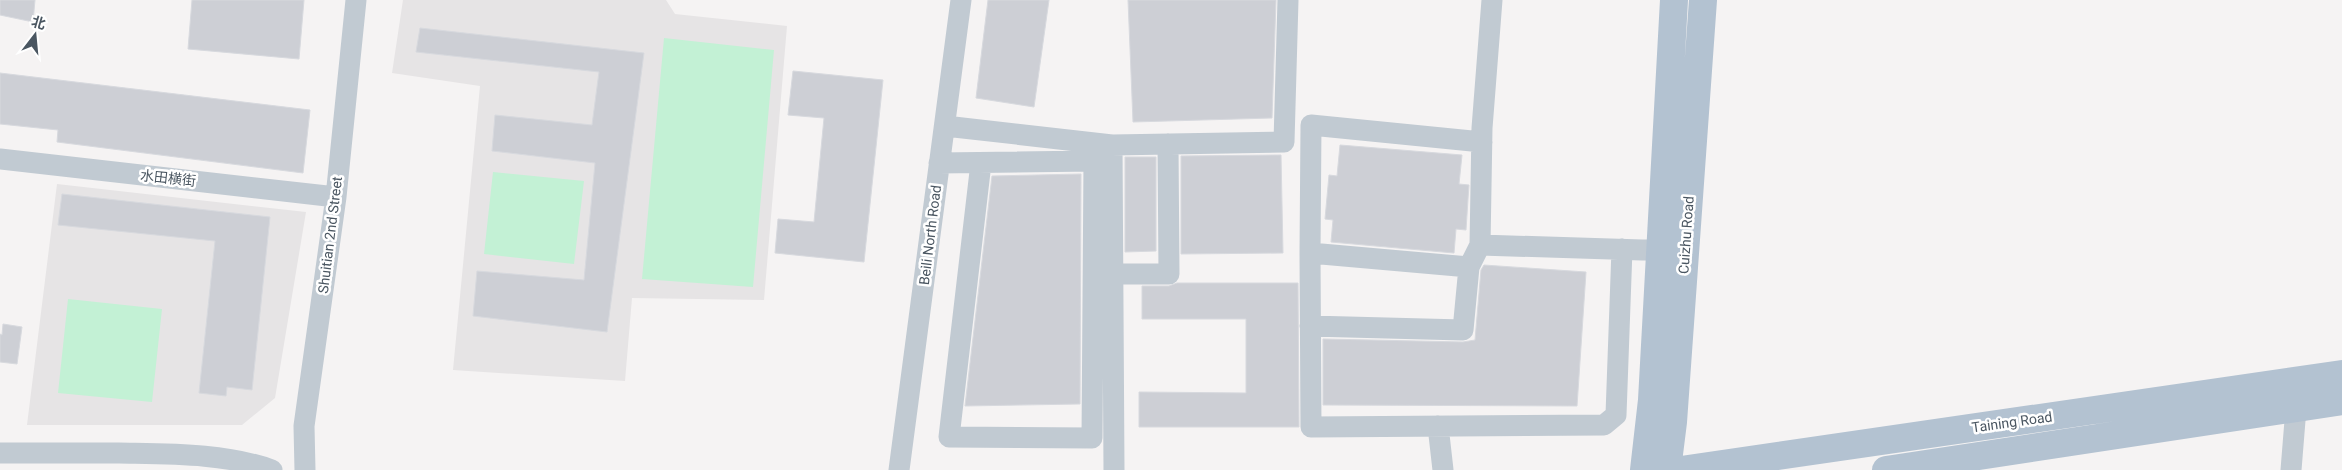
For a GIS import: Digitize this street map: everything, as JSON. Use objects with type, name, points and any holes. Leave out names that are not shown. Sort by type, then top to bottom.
[{"type":"main road","name":"Cuizhu Road","points":[[1644,470],[1652,400],[1674,0]]},
{"type":"main road","name":"Cuizhu Road","points":[[1667,470],[1673,422],[1704,0]]},
{"type":"main road","name":"Taining Road","points":[[1682,470],[2342,374]]},
{"type":"main road","name":"Taining Road","points":[[1886,470],[2342,401]]},
{"type":"street","name":"Shuitian 2nd Street","points":[[305,470],[304,426],[336,197],[356,0]]},
{"type":"street","name":"Beili North Road","points":[[899,470],[961,0]]},
{"type":"street","points":[[945,126],[1112,145],[1284,142],[1288,0]]},
{"type":"street","points":[[1310,326],[1463,330],[1469,267],[1480,244],[1482,142],[1492,0]]},
{"type":"street","points":[[1482,142],[1311,125],[1311,427],[1604,425],[1616,415],[1622,249]]},
{"type":"street","points":[[1114,274],[1169,274],[1168,144]]},
{"type":"street","points":[[1112,145],[1114,470]]},
{"type":"street","name":"水田横街","points":[[0,159],[336,197]]},
{"type":"street","points":[[939,163],[1094,162],[1092,438],[949,437],[981,163]]},
{"type":"street","points":[[1480,244],[1659,250]]},
{"type":"street","points":[[1310,253],[1469,267]]},
{"type":"street","points":[[2291,470],[2296,408],[2293,382]]},
{"type":"street","points":[[1438,426],[1442,470]]},
{"type":"street","points":[[0,453],[200,456],[258,465],[272,470]]},
{"type":"shaded area","points":[[403,0],[666,0],[675,14],[787,26],[764,300],[632,298],[625,381],[453,370],[480,86],[392,73]]},
{"type":"shaded area","points":[[57,184],[306,212],[275,398],[242,425],[27,425]]},
{"type":"green space","points":[[664,38],[774,50],[753,287],[642,279]]},
{"type":"green space","points":[[493,172],[584,181],[574,264],[484,254]]},
{"type":"green space","points":[[68,299],[162,309],[152,402],[58,393]]},
{"type":"building","points":[[0,0],[35,0],[33,22],[0,15]]},
{"type":"building","points":[[192,0],[304,0],[299,59],[188,49]]},
{"type":"building","points":[[988,0],[1049,0],[1034,107],[976,98]]},
{"type":"building","points":[[1128,0],[1276,0],[1272,118],[1133,122]]},
{"type":"building","points":[[420,28],[644,53],[607,332],[473,316],[477,271],[584,280],[595,163],[492,151],[495,115],[592,125],[599,72],[416,52]]},
{"type":"building","points":[[793,71],[883,80],[864,262],[775,253],[778,219],[814,222],[824,118],[788,115]]},
{"type":"building","points":[[0,73],[310,110],[303,173],[57,142],[58,130],[0,124]]},
{"type":"building","points":[[1340,145],[1462,155],[1459,184],[1469,185],[1466,230],[1456,229],[1454,253],[1331,242],[1333,220],[1325,219],[1329,175],[1337,176]]},
{"type":"building","points":[[1281,155],[1283,253],[1181,254],[1181,156]]},
{"type":"building","points":[[1125,157],[1156,157],[1156,251],[1125,252]]},
{"type":"building","points":[[1081,174],[1080,404],[965,406],[992,176]]},
{"type":"building","points":[[62,194],[270,217],[252,390],[227,387],[226,396],[199,393],[215,241],[58,225]]},
{"type":"building","points":[[1484,265],[1586,272],[1577,406],[1323,405],[1323,339],[1463,342],[1475,340],[1481,270]]},
{"type":"building","points":[[1177,283],[1298,283],[1299,427],[1139,427],[1139,392],[1246,393],[1246,319],[1142,319],[1142,286],[1169,286]]},
{"type":"building","points":[[3,324],[22,327],[17,364],[0,362],[0,334],[2,335]]}]
